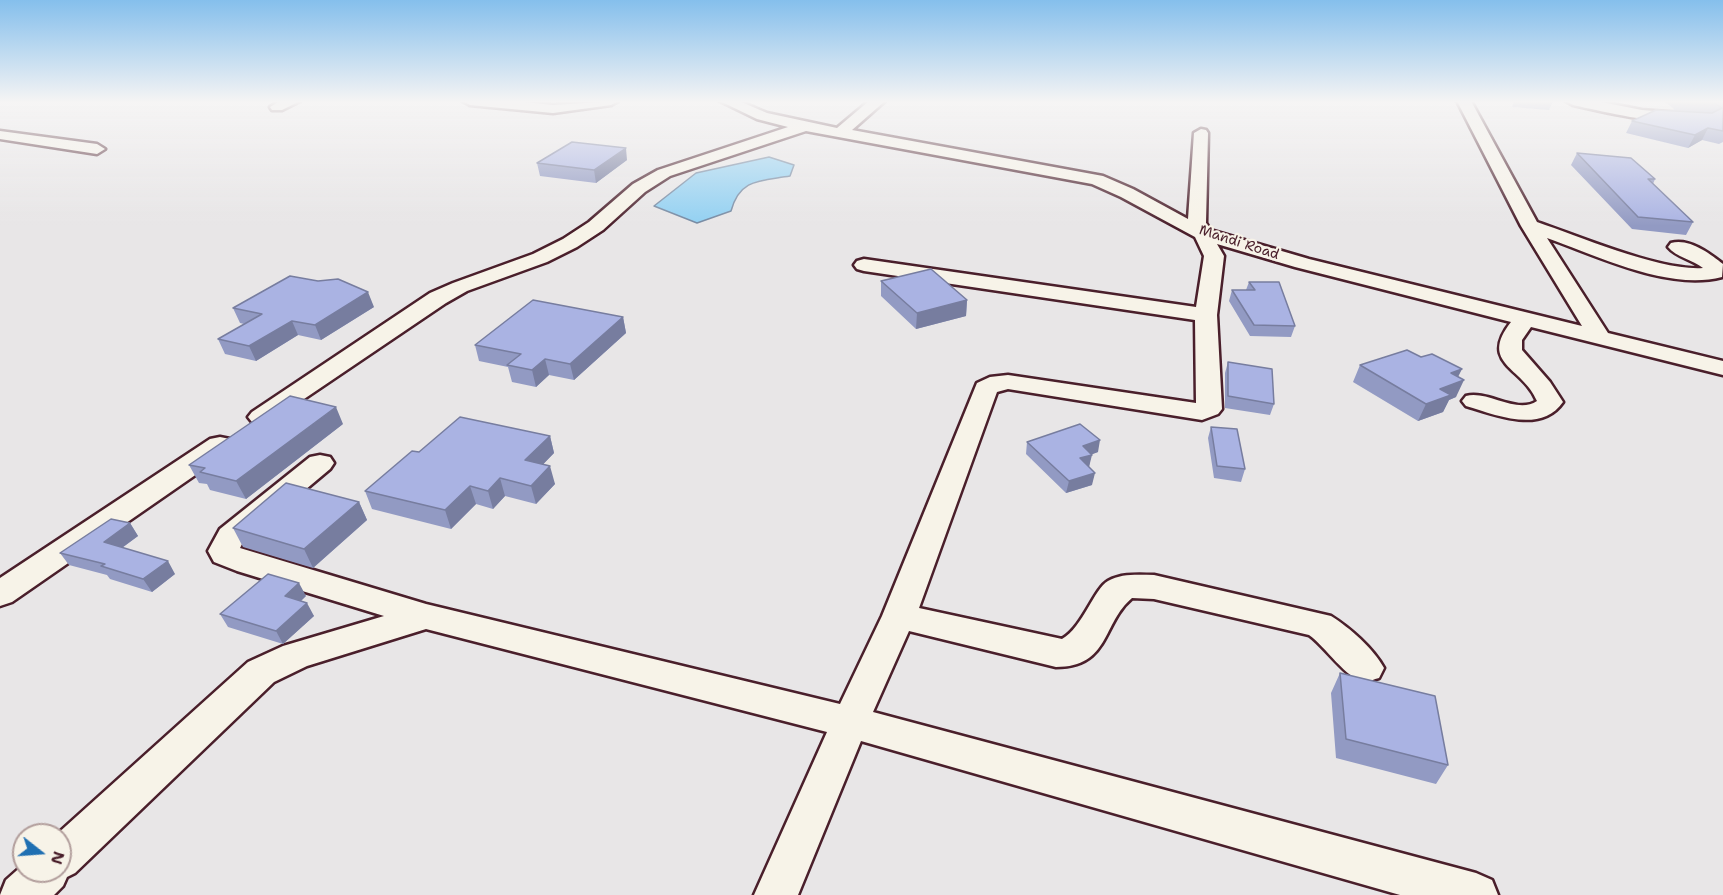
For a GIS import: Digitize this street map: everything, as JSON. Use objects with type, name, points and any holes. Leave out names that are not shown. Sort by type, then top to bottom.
[{"type":"street","points":[[54,143],[98,149]]},
{"type":"street","points":[[0,594],[438,298],[460,287],[540,258],[570,243],[596,226],[648,182],[680,167],[756,143]]},
{"type":"street","name":"Mandi Road","points":[[896,143],[1097,180],[1127,193],[1201,233],[1302,263],[1598,334],[1723,368]]},
{"type":"street","points":[[776,895],[850,722],[899,616],[986,388],[999,382],[1008,382],[1206,411],[1209,409],[1206,315],[1214,256],[1197,223],[1201,143]]},
{"type":"street","points":[[1484,143],[1530,226],[1598,334]]},
{"type":"street","points":[[1530,226],[1657,269],[1698,275],[1715,273],[1717,269],[1709,260],[1678,247]]},
{"type":"street","points":[[864,265],[1206,315]]},
{"type":"street","points":[[1475,401],[1533,412],[1543,410],[1550,402],[1545,390],[1513,355],[1509,346],[1510,340],[1526,318]]},
{"type":"street","points":[[320,463],[231,536],[223,551],[225,554],[248,563],[426,616],[850,722],[1476,895]]},
{"type":"street","points":[[899,616],[1056,653],[1068,653],[1084,643],[1118,590],[1131,586],[1154,587],[1319,626],[1329,632],[1365,668]]},
{"type":"street","points":[[72,848],[261,672],[295,656],[426,616]]},
{"type":"street","points":[[22,895],[35,883]]},
{"type":"water","points":[[769,157],[794,165],[790,176],[753,183],[746,187],[735,200],[731,211],[697,223],[654,206],[696,173]]},
{"type":"building","points":[[571,143],[626,148],[594,170],[537,163]]},
{"type":"building","points":[[1577,153],[1631,158],[1655,179],[1648,179],[1693,222],[1638,217]]},
{"type":"building","points":[[931,269],[967,300],[917,313],[881,281]]},
{"type":"building","points":[[290,276],[318,281],[338,279],[368,292],[315,325],[292,321],[249,346],[218,339],[262,314],[233,308]]},
{"type":"building","points":[[1249,282],[1279,282],[1295,326],[1254,325],[1232,290],[1255,290]]},
{"type":"building","points":[[533,300],[623,317],[570,364],[545,359],[532,370],[507,365],[521,354],[475,345]]},
{"type":"building","points":[[1407,350],[1421,357],[1432,354],[1462,369],[1451,373],[1464,380],[1440,389],[1451,395],[1426,404],[1360,365]]},
{"type":"building","points":[[1228,362],[1272,369],[1274,404],[1228,396]]},
{"type":"building","points":[[290,396],[336,407],[236,481],[200,472],[205,468],[189,465]]},
{"type":"building","points":[[460,417],[550,436],[525,460],[550,466],[531,486],[500,478],[488,491],[470,486],[445,510],[365,491],[412,451],[419,452]]},
{"type":"building","points":[[1080,424],[1100,440],[1083,446],[1092,455],[1080,458],[1095,473],[1069,481],[1027,442]]},
{"type":"building","points":[[1211,427],[1237,429],[1245,469],[1217,466]]},
{"type":"building","points":[[286,483],[359,502],[304,549],[233,528]]},
{"type":"building","points":[[111,519],[130,523],[104,542],[168,561],[143,579],[101,566],[105,564],[60,553]]},
{"type":"building","points":[[268,574],[299,583],[285,596],[307,603],[276,631],[220,614]]},
{"type":"building","points":[[1340,673],[1435,696],[1448,765],[1346,739]]}]
